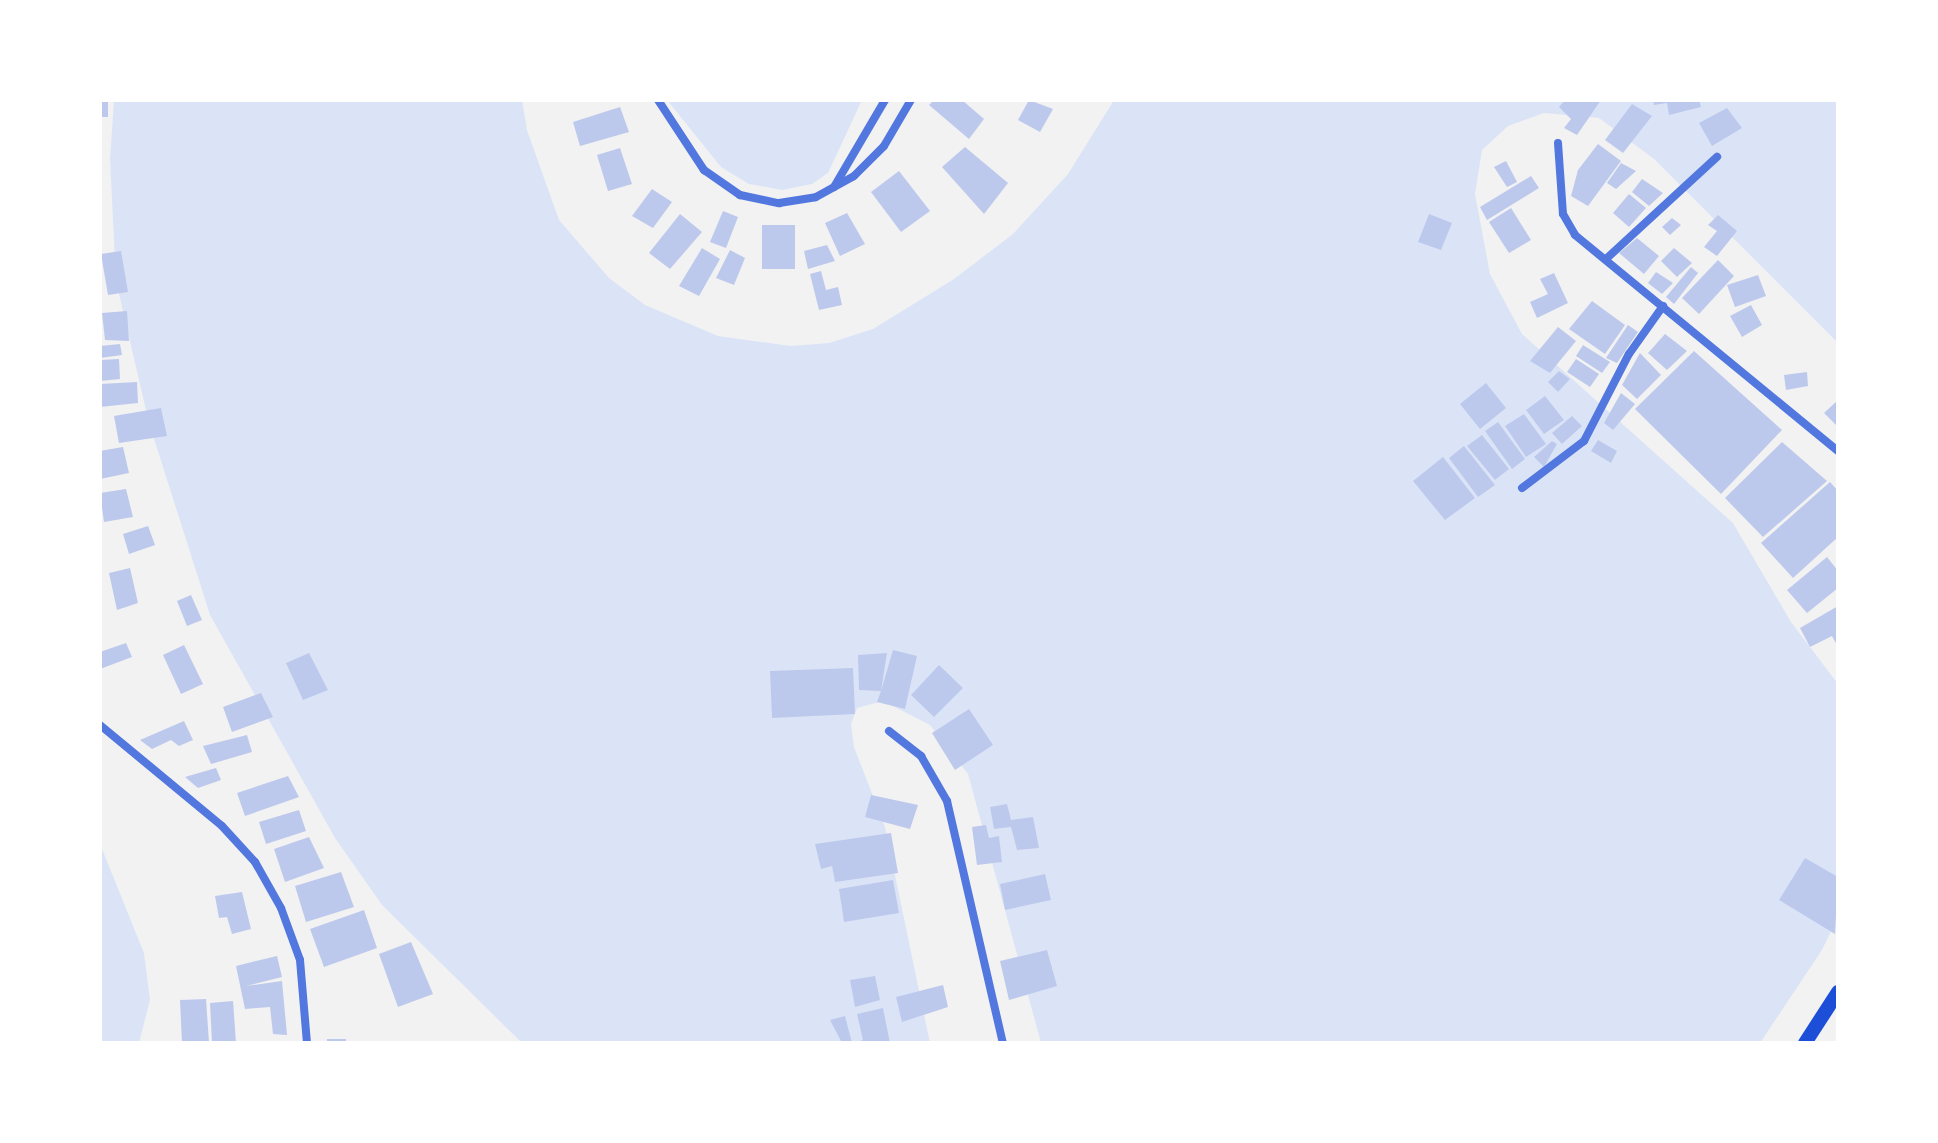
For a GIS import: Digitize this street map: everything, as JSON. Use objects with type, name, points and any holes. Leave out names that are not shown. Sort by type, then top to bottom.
[{"type":"main road","points":[[1805,1043],[1838,992]]},
{"type":"street","points":[[658,100],[688,152],[740,195],[779,203],[833,188],[872,161],[911,100]]},
{"type":"street","points":[[833,188],[885,100]]},
{"type":"street","points":[[1558,143],[1566,226],[1838,451]]},
{"type":"street","points":[[1606,259],[1717,157]]},
{"type":"street","points":[[1522,488],[1584,441],[1629,354],[1663,306]]},
{"type":"street","points":[[100,725],[222,826],[255,862],[281,908],[300,960],[307,1043]]},
{"type":"street","points":[[889,731],[921,756],[947,801],[1003,1043]]},
{"type":"shaded area","points":[[114,100],[522,100],[527,130],[559,220],[609,278],[645,305],[718,336],[790,346],[829,343],[873,329],[954,279],[1013,234],[1068,174],[1114,100],[1838,100],[1838,343],[1654,159],[1599,118],[1544,113],[1508,126],[1482,150],[1475,194],[1490,274],[1522,334],[1733,523],[1791,622],[1838,684],[1838,917],[1822,950],[1760,1043],[1041,1043],[968,774],[930,725],[883,701],[857,708],[851,724],[854,747],[885,827],[930,1043],[522,1043],[382,905],[335,838],[210,615],[149,423],[116,281],[110,159]]},
{"type":"shaded area","points":[[667,100],[862,100],[828,173],[812,184],[782,190],[749,184],[721,167]]},
{"type":"shaded area","points":[[100,844],[144,953],[150,1000],[139,1043],[100,1043]]},
{"type":"building","points":[[100,100],[108,100],[108,117],[100,117]]},
{"type":"building","points":[[934,100],[962,100],[984,119],[969,139],[929,105]]},
{"type":"building","points":[[1029,100],[1053,109],[1040,132],[1018,120]]},
{"type":"building","points":[[1565,100],[1601,100],[1577,135],[1564,128],[1571,119],[1559,107]]},
{"type":"building","points":[[1653,100],[1699,100],[1701,107],[1669,115],[1667,103],[1654,105]]},
{"type":"building","points":[[1632,104],[1652,116],[1623,153],[1605,140]]},
{"type":"building","points":[[620,107],[629,132],[580,146],[573,122]]},
{"type":"building","points":[[1727,108],[1742,128],[1712,146],[1699,123]]},
{"type":"building","points":[[1598,144],[1621,161],[1588,206],[1571,196],[1578,170]]},
{"type":"building","points":[[965,147],[1008,183],[984,214],[942,167]]},
{"type":"building","points":[[620,148],[632,184],[608,191],[597,155]]},
{"type":"building","points":[[1506,161],[1517,182],[1507,187],[1494,167]]},
{"type":"building","points":[[1621,163],[1636,171],[1616,189],[1607,183]]},
{"type":"building","points":[[899,171],[930,211],[901,232],[871,192]]},
{"type":"building","points":[[1531,176],[1539,188],[1487,220],[1480,207]]},
{"type":"building","points":[[1642,179],[1663,193],[1649,206],[1632,192]]},
{"type":"building","points":[[652,189],[672,202],[653,228],[632,216]]},
{"type":"building","points":[[1629,194],[1646,208],[1629,227],[1613,213]]},
{"type":"building","points":[[1511,208],[1531,240],[1509,253],[1489,222]]},
{"type":"building","points":[[723,211],[738,217],[726,248],[710,242]]},
{"type":"building","points":[[847,213],[865,244],[840,256],[825,223]]},
{"type":"building","points":[[680,214],[702,232],[670,269],[649,253]]},
{"type":"building","points":[[1429,214],[1452,223],[1441,250],[1418,242]]},
{"type":"building","points":[[1718,215],[1737,231],[1717,256],[1704,247],[1717,231],[1708,225]]},
{"type":"building","points":[[1672,218],[1681,225],[1670,235],[1662,227]]},
{"type":"building","points":[[762,225],[795,225],[795,269],[762,269]]},
{"type":"building","points":[[1637,238],[1659,256],[1644,274],[1619,253]]},
{"type":"building","points":[[827,245],[835,261],[808,269],[804,251]]},
{"type":"building","points":[[702,248],[720,259],[699,296],[679,286]]},
{"type":"building","points":[[1674,248],[1692,263],[1677,277],[1661,261]]},
{"type":"building","points":[[730,250],[745,258],[734,285],[716,278]]},
{"type":"building","points":[[121,251],[128,292],[108,295],[101,254]]},
{"type":"building","points":[[1718,260],[1734,276],[1699,314],[1682,298]]},
{"type":"building","points":[[1691,267],[1698,273],[1674,304],[1666,297]]},
{"type":"building","points":[[821,271],[826,290],[838,287],[842,305],[819,310],[810,274]]},
{"type":"building","points":[[1656,272],[1673,283],[1662,294],[1648,283]]},
{"type":"building","points":[[1554,273],[1568,303],[1537,318],[1530,302],[1548,294],[1540,279]]},
{"type":"building","points":[[1758,275],[1766,296],[1735,307],[1727,285]]},
{"type":"building","points":[[1592,301],[1625,325],[1605,354],[1569,329]]},
{"type":"building","points":[[1751,305],[1762,325],[1742,337],[1730,316]]},
{"type":"building","points":[[127,311],[129,341],[105,340],[102,313]]},
{"type":"building","points":[[1628,325],[1638,332],[1617,363],[1606,358]]},
{"type":"building","points":[[1558,327],[1576,341],[1550,373],[1530,361]]},
{"type":"building","points":[[1665,334],[1687,351],[1667,370],[1648,353]]},
{"type":"building","points":[[120,344],[122,355],[100,358],[100,346]]},
{"type":"building","points":[[1583,345],[1610,362],[1602,373],[1576,356]]},
{"type":"building","points":[[1694,351],[1782,430],[1721,494],[1635,409]]},
{"type":"building","points":[[1640,353],[1661,375],[1637,399],[1622,385]]},
{"type":"building","points":[[119,359],[120,379],[100,381],[100,360]]},
{"type":"building","points":[[1576,359],[1599,374],[1590,387],[1567,372]]},
{"type":"building","points":[[1559,371],[1570,379],[1558,392],[1548,382]]},
{"type":"building","points":[[1807,372],[1808,386],[1786,390],[1784,375]]},
{"type":"building","points":[[137,382],[138,403],[100,407],[100,384]]},
{"type":"building","points":[[1486,383],[1506,408],[1480,429],[1460,404]]},
{"type":"building","points":[[1621,393],[1635,404],[1613,430],[1604,423]]},
{"type":"building","points":[[1545,396],[1564,420],[1544,434],[1526,410]]},
{"type":"building","points":[[1838,400],[1838,427],[1824,413]]},
{"type":"building","points":[[161,408],[167,436],[119,443],[114,416]]},
{"type":"building","points":[[1524,414],[1546,444],[1526,457],[1505,426]]},
{"type":"building","points":[[1572,416],[1582,426],[1562,444],[1552,433]]},
{"type":"building","points":[[1498,422],[1525,459],[1512,469],[1485,431]]},
{"type":"building","points":[[1482,435],[1509,469],[1495,480],[1467,446]]},
{"type":"building","points":[[1598,440],[1617,451],[1611,463],[1591,451]]},
{"type":"building","points":[[1552,441],[1557,444],[1544,467],[1534,457]]},
{"type":"building","points":[[1782,442],[1827,481],[1763,537],[1725,498]]},
{"type":"building","points":[[1464,446],[1495,485],[1478,497],[1449,458]]},
{"type":"building","points":[[123,447],[129,473],[100,479],[100,451]]},
{"type":"building","points":[[1443,457],[1475,498],[1445,520],[1413,481]]},
{"type":"building","points":[[1830,482],[1838,491],[1838,537],[1793,578],[1761,543]]},
{"type":"building","points":[[126,489],[133,517],[104,522],[100,493]]},
{"type":"building","points":[[148,526],[155,545],[129,554],[123,534]]},
{"type":"building","points":[[1827,557],[1838,571],[1838,588],[1807,613],[1787,590]]},
{"type":"building","points":[[130,568],[138,603],[117,610],[109,573]]},
{"type":"building","points":[[191,595],[202,620],[187,626],[177,601]]},
{"type":"building","points":[[1838,606],[1838,647],[1832,636],[1810,647],[1800,628]]},
{"type":"building","points":[[126,643],[132,657],[100,669],[100,652]]},
{"type":"building","points":[[184,645],[203,684],[181,694],[163,655]]},
{"type":"building","points":[[893,650],[917,656],[905,709],[877,702]]},
{"type":"building","points":[[309,653],[328,690],[303,700],[286,663]]},
{"type":"building","points":[[887,653],[881,691],[859,690],[858,655]]},
{"type":"building","points":[[939,665],[963,688],[934,717],[911,695]]},
{"type":"building","points":[[853,668],[855,714],[772,718],[770,671]]},
{"type":"building","points":[[261,693],[273,717],[232,732],[223,707]]},
{"type":"building","points":[[969,709],[993,745],[955,770],[932,733]]},
{"type":"building","points":[[184,721],[193,740],[179,746],[171,740],[152,749],[140,740]]},
{"type":"building","points":[[247,735],[252,752],[211,764],[203,746]]},
{"type":"building","points":[[216,768],[221,780],[198,788],[185,777]]},
{"type":"building","points":[[288,776],[299,797],[245,816],[237,793]]},
{"type":"building","points":[[871,795],[918,805],[910,829],[865,817]]},
{"type":"building","points":[[1007,804],[1011,820],[1033,817],[1039,848],[1017,850],[1011,827],[994,829],[990,807]]},
{"type":"building","points":[[299,810],[306,831],[266,844],[259,822]]},
{"type":"building","points":[[986,825],[989,838],[999,836],[1002,862],[977,865],[972,827]]},
{"type":"building","points":[[891,833],[898,873],[835,882],[832,866],[821,869],[815,844]]},
{"type":"building","points":[[309,837],[324,868],[285,882],[274,849]]},
{"type":"building","points":[[1805,858],[1838,877],[1835,934],[1779,900]]},
{"type":"building","points":[[341,872],[354,907],[306,922],[295,886]]},
{"type":"building","points":[[1045,874],[1051,900],[1005,910],[1000,884]]},
{"type":"building","points":[[893,880],[899,913],[844,922],[839,889]]},
{"type":"building","points":[[242,892],[251,929],[232,934],[227,917],[219,918],[215,896]]},
{"type":"building","points":[[364,910],[377,948],[324,967],[310,929]]},
{"type":"building","points":[[411,942],[433,994],[398,1007],[379,954]]},
{"type":"building","points":[[1047,950],[1057,986],[1009,1000],[1000,961]]},
{"type":"building","points":[[277,956],[282,977],[246,986],[282,981],[287,1035],[273,1034],[270,1007],[245,1009],[236,966]]},
{"type":"building","points":[[875,976],[880,1000],[855,1007],[850,980]]},
{"type":"building","points":[[943,985],[948,1007],[902,1022],[896,997]]},
{"type":"building","points":[[206,999],[209,1043],[182,1043],[180,1000]]},
{"type":"building","points":[[233,1001],[236,1043],[212,1043],[210,1003]]},
{"type":"building","points":[[883,1008],[890,1043],[854,1043],[863,1040],[857,1014]]},
{"type":"building","points":[[845,1016],[852,1043],[842,1043],[830,1020]]},
{"type":"building","points":[[327,1039],[346,1039],[346,1043],[327,1043]]}]
